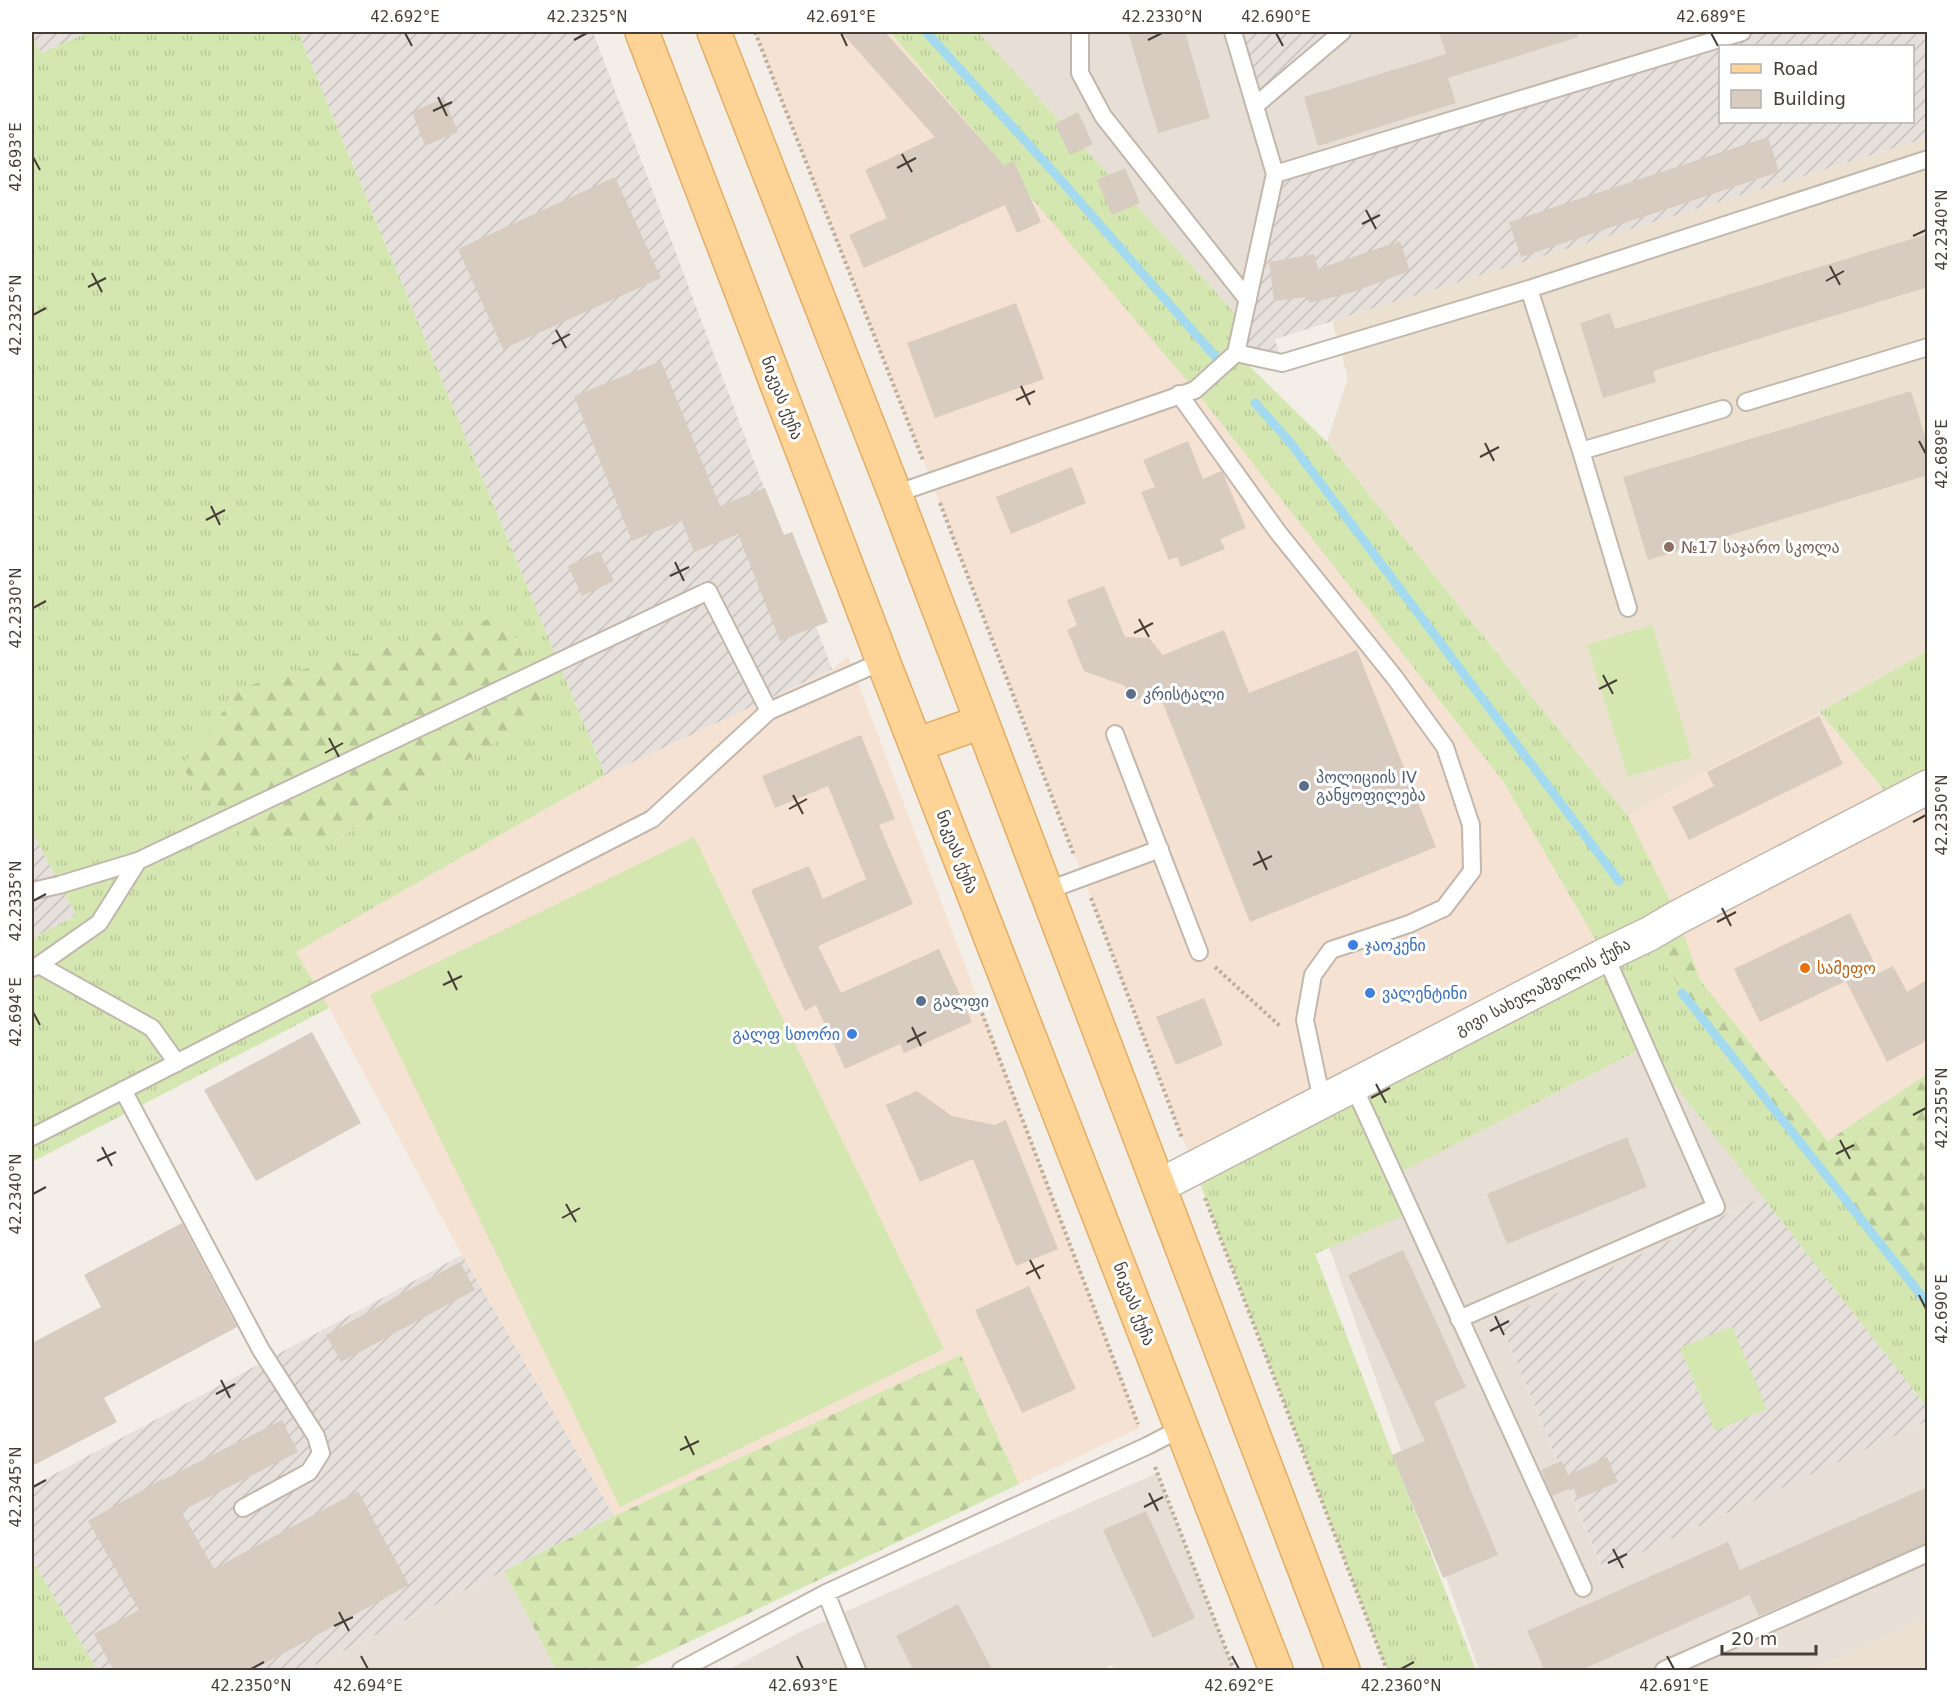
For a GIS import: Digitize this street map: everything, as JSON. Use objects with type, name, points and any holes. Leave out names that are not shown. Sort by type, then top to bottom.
[{"type":"main road","name":"ნიკეას ქუჩა","points":[[642,32],[883,661],[1276,1671]]},
{"type":"main road","points":[[714,32],[896,495],[1343,1671]]},
{"type":"main road","points":[[916,745],[981,722]]},
{"type":"street","name":"გივი სახელაშვილის ქუჩა","points":[[1159,1186],[1928,788]]},
{"type":"lane","points":[[1080,32],[1080,74],[1103,116],[1248,300]]},
{"type":"lane","points":[[896,495],[1195,390],[1236,353],[1275,174],[1233,32]]},
{"type":"lane","points":[[1256,105],[1342,32]]},
{"type":"lane","points":[[1275,174],[1742,32]]},
{"type":"lane","points":[[1236,353],[1282,363],[1529,289],[1928,159]]},
{"type":"lane","points":[[1529,289],[1628,608]]},
{"type":"lane","points":[[1746,402],[1928,347]]},
{"type":"lane","points":[[1179,394],[1278,531],[1395,678],[1445,747],[1471,825],[1472,871],[1444,908],[1410,924],[1331,950],[1313,975],[1305,1020],[1322,1101]]},
{"type":"lane","points":[[1581,451],[1723,409]]},
{"type":"lane","points":[[32,891],[138,861],[708,591],[769,711]]},
{"type":"lane","points":[[32,1137],[652,819],[769,711],[883,661]]},
{"type":"lane","points":[[1115,734],[1199,952]]},
{"type":"lane","points":[[1046,891],[1160,849]]},
{"type":"lane","points":[[138,861],[99,923],[35,966],[152,1028],[177,1063]]},
{"type":"lane","points":[[1460,1318],[1716,1207],[1605,955]]},
{"type":"lane","points":[[1353,1085],[1584,1588]]},
{"type":"lane","points":[[123,1090],[261,1350],[316,1436],[321,1453],[309,1472],[243,1508]]},
{"type":"lane","points":[[681,1671],[826,1593],[1182,1428]]},
{"type":"lane","points":[[1664,1671],[1928,1553]]},
{"type":"lane","points":[[826,1593],[857,1671]]},
{"type":"path","points":[[755,32],[1076,858]]},
{"type":"path","points":[[1088,891],[1387,1671]]},
{"type":"path","points":[[1199,952],[1314,1057]]},
{"type":"path","points":[[1091,1303],[1234,1671]]},
{"type":"shaded area","points":[[32,32],[89,32],[41,53]]},
{"type":"shaded area","points":[[298,32],[593,32],[832,669],[605,775]]},
{"type":"shaded area","points":[[755,32],[890,32],[1195,389],[1503,781],[1605,955],[1194,1168],[962,559]]},
{"type":"shaded area","points":[[978,32],[1742,32],[1719,45],[1243,322]]},
{"type":"shaded area","points":[[1233,32],[1345,32],[1256,105]]},
{"type":"shaded area","points":[[1742,32],[1927,32],[1927,138],[1275,339],[1282,363],[1236,353],[1275,174]]},
{"type":"shaded area","name":"№17 საჯარო სკოლა","points":[[1927,138],[1927,651],[1820,712],[1698,775],[1628,816],[1327,442],[1348,378],[1332,321]]},
{"type":"shaded area","points":[[848,656],[1140,1428],[1019,1484],[961,1355],[614,1516],[462,1255],[329,1008],[296,952],[605,775],[832,669]]},
{"type":"shaded area","points":[[1820,712],[1894,804],[1927,787],[1927,1074],[1828,1141],[1700,980],[1678,917],[1628,816],[1698,775]]},
{"type":"shaded area","points":[[32,831],[76,915],[32,939]]},
{"type":"shaded area","points":[[1645,1047],[1763,1197],[1499,1320],[1602,1569],[1927,1421],[1927,1619],[1809,1670],[1479,1670],[1329,1247],[1410,1212],[1394,1175]]},
{"type":"shaded area","points":[[1763,1197],[1927,1407],[1927,1421],[1603,1570],[1499,1320]]},
{"type":"shaded area","points":[[462,1255],[614,1516],[305,1670],[97,1670],[32,1560],[32,1486]]},
{"type":"shaded area","points":[[1157,1473],[1234,1670],[1115,1670],[1112,1665],[1101,1670],[728,1670],[800,1632]]},
{"type":"shaded area","points":[[504,1571],[556,1670],[305,1670]]},
{"type":"shaded area","points":[[1927,1619],[1927,1670],[1809,1670]]},
{"type":"green space","points":[[89,32],[298,32],[605,775],[296,952],[329,1008],[32,1162],[32,939],[76,915],[32,831],[32,35],[41,53]],"holes":[[[506,616],[429,781],[336,840]]]},
{"type":"green space","points":[[890,32],[978,32],[1243,322],[1236,353],[1327,442],[1628,816],[1678,917],[1649,934],[1682,993],[1927,1304],[1927,1407],[1645,1047],[1395,1175],[1411,1212],[1315,1254],[1476,1670],[1387,1670],[1194,1168],[1604,954],[1503,781],[1195,390]]},
{"type":"green space","points":[[506,615],[546,712],[335,840],[248,843],[181,767],[241,688],[375,648]]},
{"type":"green space","points":[[1652,625],[1692,757],[1628,777],[1587,645]]},
{"type":"green space","points":[[1927,651],[1927,787],[1895,804],[1820,712]]},
{"type":"green space","points":[[694,837],[944,1349],[620,1507],[370,995]]},
{"type":"green space","points":[[1678,917],[1700,980],[1828,1141],[1927,1074],[1927,1304],[1682,993],[1649,934]]},
{"type":"green space","points":[[1732,1326],[1767,1409],[1715,1431],[1680,1348]]},
{"type":"green space","points":[[961,1355],[1019,1484],[630,1670],[556,1670],[504,1571],[614,1516]]},
{"type":"green space","points":[[32,1560],[97,1670],[32,1670]]},
{"type":"building","points":[[841,32],[885,32],[1004,165],[1014,161],[1041,222],[1017,233],[1005,205],[864,268],[849,235],[887,218],[865,170],[935,137]]},
{"type":"building","points":[[1128,32],[1185,32],[1210,118],[1158,133]]},
{"type":"building","points":[[1439,32],[1577,32],[1578,37],[1448,78],[1456,103],[1318,146],[1304,97],[1446,54]]},
{"type":"building","points":[[444,98],[458,132],[425,146],[412,112]]},
{"type":"building","points":[[1078,112],[1093,144],[1070,155],[1055,124]]},
{"type":"building","points":[[1768,137],[1779,172],[1521,257],[1509,222]]},
{"type":"building","points":[[1125,168],[1140,203],[1112,215],[1097,180]]},
{"type":"building","points":[[615,177],[661,278],[503,349],[458,249]]},
{"type":"building","points":[[1928,234],[1928,287],[1653,371],[1656,382],[1603,398],[1580,323],[1610,313],[1615,329]]},
{"type":"building","points":[[1400,241],[1410,271],[1350,293],[1309,303],[1308,297],[1274,301],[1269,262],[1314,254],[1318,269]]},
{"type":"building","points":[[1016,303],[1044,379],[935,418],[907,343]]},
{"type":"building","points":[[661,361],[720,506],[765,488],[784,535],[792,532],[828,622],[780,641],[738,534],[694,552],[682,521],[632,541],[574,396]]},
{"type":"building","points":[[1911,391],[1928,446],[1928,475],[1648,560],[1623,477]]},
{"type":"building","points":[[1188,441],[1203,479],[1221,471],[1223,473],[1246,528],[1220,539],[1225,549],[1181,567],[1177,557],[1169,560],[1141,492],[1155,487],[1143,460]]},
{"type":"building","points":[[1072,467],[1086,503],[1011,534],[996,497]]},
{"type":"building","points":[[599,551],[614,581],[582,596],[568,566]]},
{"type":"building","name":"პოლიციის IV განყოფილება","points":[[1104,586],[1125,637],[1149,638],[1163,655],[1224,630],[1249,693],[1357,650],[1436,847],[1250,922],[1158,691],[1131,702],[1125,686],[1084,671],[1067,630],[1077,625],[1067,600]]},
{"type":"building","points":[[1819,716],[1843,764],[1689,840],[1672,807],[1714,786],[1707,772]]},
{"type":"building","points":[[861,735],[895,819],[879,825],[913,904],[818,946],[841,993],[939,949],[972,1022],[904,1053],[900,1044],[845,1069],[816,1005],[805,1011],[751,890],[809,866],[823,899],[866,879],[828,786],[775,808],[762,776]]},
{"type":"building","name":"სამეფო","points":[[1850,913],[1879,973],[1893,966],[1907,992],[1928,979],[1928,1040],[1887,1062],[1846,981],[1760,1022],[1734,969]]},
{"type":"building","points":[[1204,998],[1223,1045],[1176,1065],[1156,1017]]},
{"type":"building","points":[[312,1032],[361,1123],[256,1181],[204,1090]]},
{"type":"building","points":[[917,1091],[952,1116],[995,1125],[1006,1120],[1058,1249],[1016,1266],[973,1159],[920,1182],[886,1105]]},
{"type":"building","points":[[1627,1137],[1647,1187],[1507,1244],[1487,1194]]},
{"type":"building","points":[[182,1223],[237,1327],[104,1398],[117,1422],[32,1466],[32,1343],[101,1307],[84,1275]]},
{"type":"building","points":[[1403,1250],[1466,1387],[1434,1402],[1498,1555],[1443,1578],[1392,1455],[1425,1441],[1348,1275]]},
{"type":"building","points":[[460,1262],[475,1290],[341,1362],[326,1335]]},
{"type":"building","points":[[1029,1286],[1076,1389],[1022,1413],[975,1310]]},
{"type":"building","points":[[282,1420],[298,1452],[181,1511],[214,1569],[358,1491],[409,1585],[251,1671],[114,1671],[94,1634],[139,1610],[88,1521],[162,1479]]},
{"type":"building","points":[[1607,1457],[1618,1482],[1578,1499],[1573,1487],[1552,1496],[1541,1470],[1562,1461],[1568,1475]]},
{"type":"building","points":[[1928,1487],[1928,1543],[1759,1616],[1749,1595],[1579,1671],[1545,1671],[1527,1631],[1728,1542],[1740,1570]]},
{"type":"building","points":[[1146,1511],[1195,1618],[1153,1638],[1103,1530]]},
{"type":"building","points":[[958,1604],[993,1671],[914,1671],[896,1636]]},
{"type":"waterway","points":[[926,32],[1059,178],[1220,362]]},
{"type":"waterway","points":[[1255,403],[1289,441],[1619,881]]},
{"type":"waterway","points":[[1682,993],[1928,1304]]},
{"type":"place","name":"№17 საჯარო სკოლა","points":[[1669,547]]},
{"type":"place","name":"კრისტალი","points":[[1131,694]]},
{"type":"place","name":"პოლიციის IV განყოფილება","points":[[1304,786]]},
{"type":"place","name":"ჯაოკენი","points":[[1353,945]]},
{"type":"place","name":"სამეფო","points":[[1805,968]]},
{"type":"place","name":"ვალენტინი","points":[[1370,993]]},
{"type":"place","name":"გალფი","points":[[921,1001]]},
{"type":"place","name":"გალფ სთორი","points":[[852,1034]]}]
